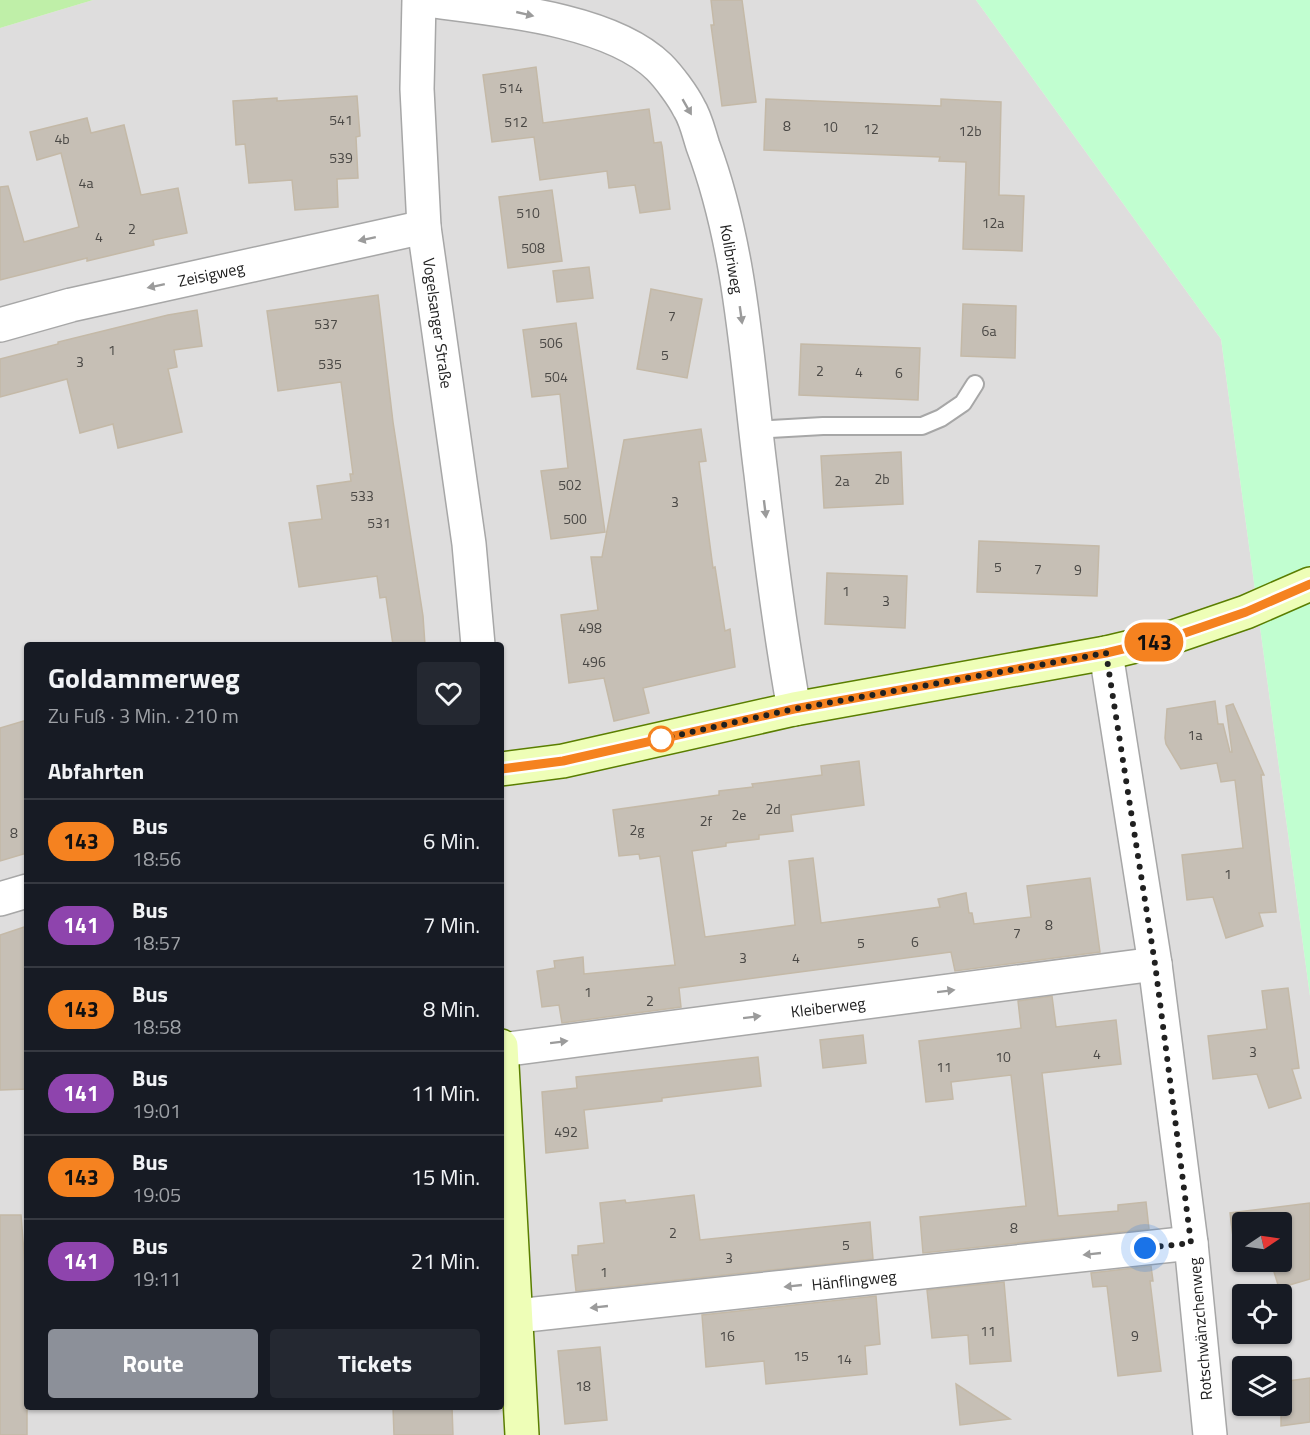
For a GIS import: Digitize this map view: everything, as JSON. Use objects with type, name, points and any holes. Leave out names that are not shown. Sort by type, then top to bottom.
[{"type":"street","name":"Vogelsanger Straße","points":[[419,0],[417,89],[424,227],[469,544],[478,642]]},
{"type":"street","name":"Kolibriweg","points":[[426,0],[508,10],[584,27],[626,44],[659,67],[689,108],[715,178],[730,238],[777,612],[794,709]]},
{"type":"street","name":"Zeisigweg","points":[[0,325],[71,305],[424,227]]},
{"type":"street","points":[[504,769],[563,761],[794,709],[1106,653],[1173,637],[1246,612],[1310,584]]},
{"type":"street","name":"Rotschwänzchenweg","points":[[1106,653],[1155,964],[1191,1243],[1210,1435]]},
{"type":"street","points":[[0,899],[24,892]]},
{"type":"street","name":"Kleiberweg","points":[[504,1048],[1155,964]]},
{"type":"street","points":[[504,1098],[522,1435]]},
{"type":"street","name":"Hänflingweg","points":[[517,1316],[1191,1243]]},
{"type":"lane","points":[[755,430],[823,426],[922,426],[941,418],[963,403],[975,384]]},
{"type":"shaded area","points":[[93,0],[976,0],[1221,339],[1310,996],[1310,1435],[0,1435],[0,28]]},
{"type":"green space","points":[[0,0],[93,0],[0,28]]},
{"type":"green space","points":[[976,0],[1310,0],[1310,996],[1221,339]]},
{"type":"building","points":[[711,0],[742,0],[756,102],[722,106],[711,25],[714,25]]},
{"type":"building","points":[[536,67],[543,123],[649,109],[654,143],[661,142],[662,146],[670,209],[640,213],[635,185],[609,188],[607,171],[540,180],[534,137],[492,142],[483,75]]},
{"type":"building","points":[[357,96],[360,136],[356,137],[358,178],[337,179],[338,207],[295,210],[292,180],[249,183],[245,144],[236,145],[233,101]]},
{"type":"building","points":[[766,99],[941,106],[941,99],[1001,102],[999,195],[1024,196],[1022,251],[963,249],[966,162],[939,161],[940,157],[764,150]]},
{"type":"building","points":[[87,118],[91,133],[124,125],[141,195],[178,188],[187,233],[153,240],[154,245],[87,261],[87,258],[0,280],[0,187],[8,186],[24,242],[79,227],[61,153],[37,160],[30,132]]},
{"type":"building","points":[[552,190],[562,261],[508,268],[499,197]]},
{"type":"building","points":[[589,267],[593,298],[557,302],[553,271]]},
{"type":"building","points":[[651,289],[702,299],[687,378],[637,369]]},
{"type":"building","points":[[378,295],[393,422],[423,616],[425,642],[393,642],[386,597],[380,598],[377,576],[299,587],[289,523],[322,519],[317,486],[351,481],[350,474],[353,474],[341,382],[278,391],[267,311]]},
{"type":"building","points":[[963,304],[1016,306],[1015,358],[961,356]]},
{"type":"building","points":[[197,310],[202,346],[174,350],[177,367],[168,369],[182,432],[118,448],[113,424],[80,433],[67,379],[0,397],[0,359],[58,344],[58,342]]},
{"type":"building","points":[[576,323],[605,532],[551,539],[541,471],[568,468],[560,394],[532,397],[523,330]]},
{"type":"building","points":[[801,344],[920,348],[918,400],[799,395]]},
{"type":"building","points":[[701,429],[706,461],[699,462],[713,568],[715,567],[725,631],[730,629],[735,667],[643,688],[649,713],[614,721],[604,678],[569,683],[561,615],[598,610],[591,557],[602,557],[624,440]]},
{"type":"building","points":[[901,452],[903,504],[824,508],[821,456]]},
{"type":"building","points":[[979,541],[1099,546],[1097,596],[977,592]]},
{"type":"building","points":[[827,573],[907,576],[905,628],[825,624]]},
{"type":"building","points":[[1215,701],[1218,724],[1223,724],[1230,752],[1232,752],[1226,706],[1233,704],[1264,775],[1261,775],[1276,912],[1259,913],[1263,926],[1226,938],[1213,897],[1187,900],[1182,855],[1243,848],[1235,780],[1221,782],[1217,763],[1181,769],[1166,744],[1165,738],[1167,709]]},
{"type":"building","points":[[24,721],[24,854],[0,861],[0,728]]},
{"type":"building","points":[[859,761],[864,805],[791,815],[793,831],[759,835],[759,839],[726,843],[726,846],[692,851],[705,937],[795,925],[789,861],[813,858],[821,923],[940,907],[938,899],[966,893],[969,913],[972,913],[974,924],[1031,917],[1027,886],[1090,878],[1100,952],[955,971],[951,952],[679,988],[681,1007],[562,1023],[559,1005],[542,1007],[537,971],[555,968],[554,961],[583,957],[584,974],[675,965],[660,856],[640,859],[639,854],[619,856],[613,810],[719,795],[719,791],[753,787],[752,784],[822,775],[821,766]]},
{"type":"building","points":[[24,927],[24,1089],[0,1090],[0,935]]},
{"type":"building","points":[[1288,988],[1299,1068],[1292,1069],[1301,1098],[1269,1108],[1257,1074],[1213,1079],[1208,1036],[1267,1029],[1262,991]]},
{"type":"building","points":[[1052,996],[1056,1027],[1116,1020],[1121,1064],[1042,1073],[1058,1216],[1118,1211],[1118,1205],[1146,1202],[1149,1229],[923,1253],[920,1217],[1026,1206],[1011,1075],[951,1082],[953,1099],[926,1102],[919,1041],[1021,1028],[1018,1001]]},
{"type":"building","points":[[863,1035],[866,1063],[823,1068],[820,1040]]},
{"type":"building","points":[[758,1057],[761,1086],[584,1110],[588,1148],[546,1153],[542,1092],[577,1088],[576,1077]]},
{"type":"building","points":[[694,1195],[700,1240],[870,1222],[873,1259],[576,1291],[572,1255],[578,1255],[578,1246],[604,1243],[600,1203],[625,1200],[626,1203]]},
{"type":"building","points":[[1310,1203],[1310,1279],[1292,1284],[1278,1284],[1274,1272],[1292,1272],[1292,1212],[1238,1212]]},
{"type":"building","points":[[0,1215],[21,1215],[24,1253],[24,1410],[27,1410],[27,1435],[0,1435]]},
{"type":"building","points":[[1151,1266],[1153,1281],[1150,1281],[1161,1371],[1118,1376],[1107,1286],[1093,1287],[1091,1273]]},
{"type":"building","points":[[1004,1282],[1011,1361],[970,1364],[968,1335],[932,1338],[927,1290]]},
{"type":"building","points":[[876,1296],[880,1344],[865,1346],[867,1374],[766,1384],[764,1361],[706,1367],[702,1315]]},
{"type":"building","points":[[600,1347],[607,1420],[565,1424],[558,1351]]},
{"type":"building","points":[[1310,1378],[1310,1422],[1281,1426],[1281,1416],[1292,1416],[1292,1380]]},
{"type":"building","points":[[956,1384],[1010,1419],[960,1425]]},
{"type":"building","points":[[393,1410],[452,1410],[453,1435],[394,1435]]},
{"type":"bus line","name":"143","points":[[504,769],[563,761],[794,709],[1106,653],[1173,637],[1246,612],[1310,584]]},
{"type":"route","points":[[661,739],[794,709],[1106,653],[1155,964],[1191,1243],[1145,1248]]}]
